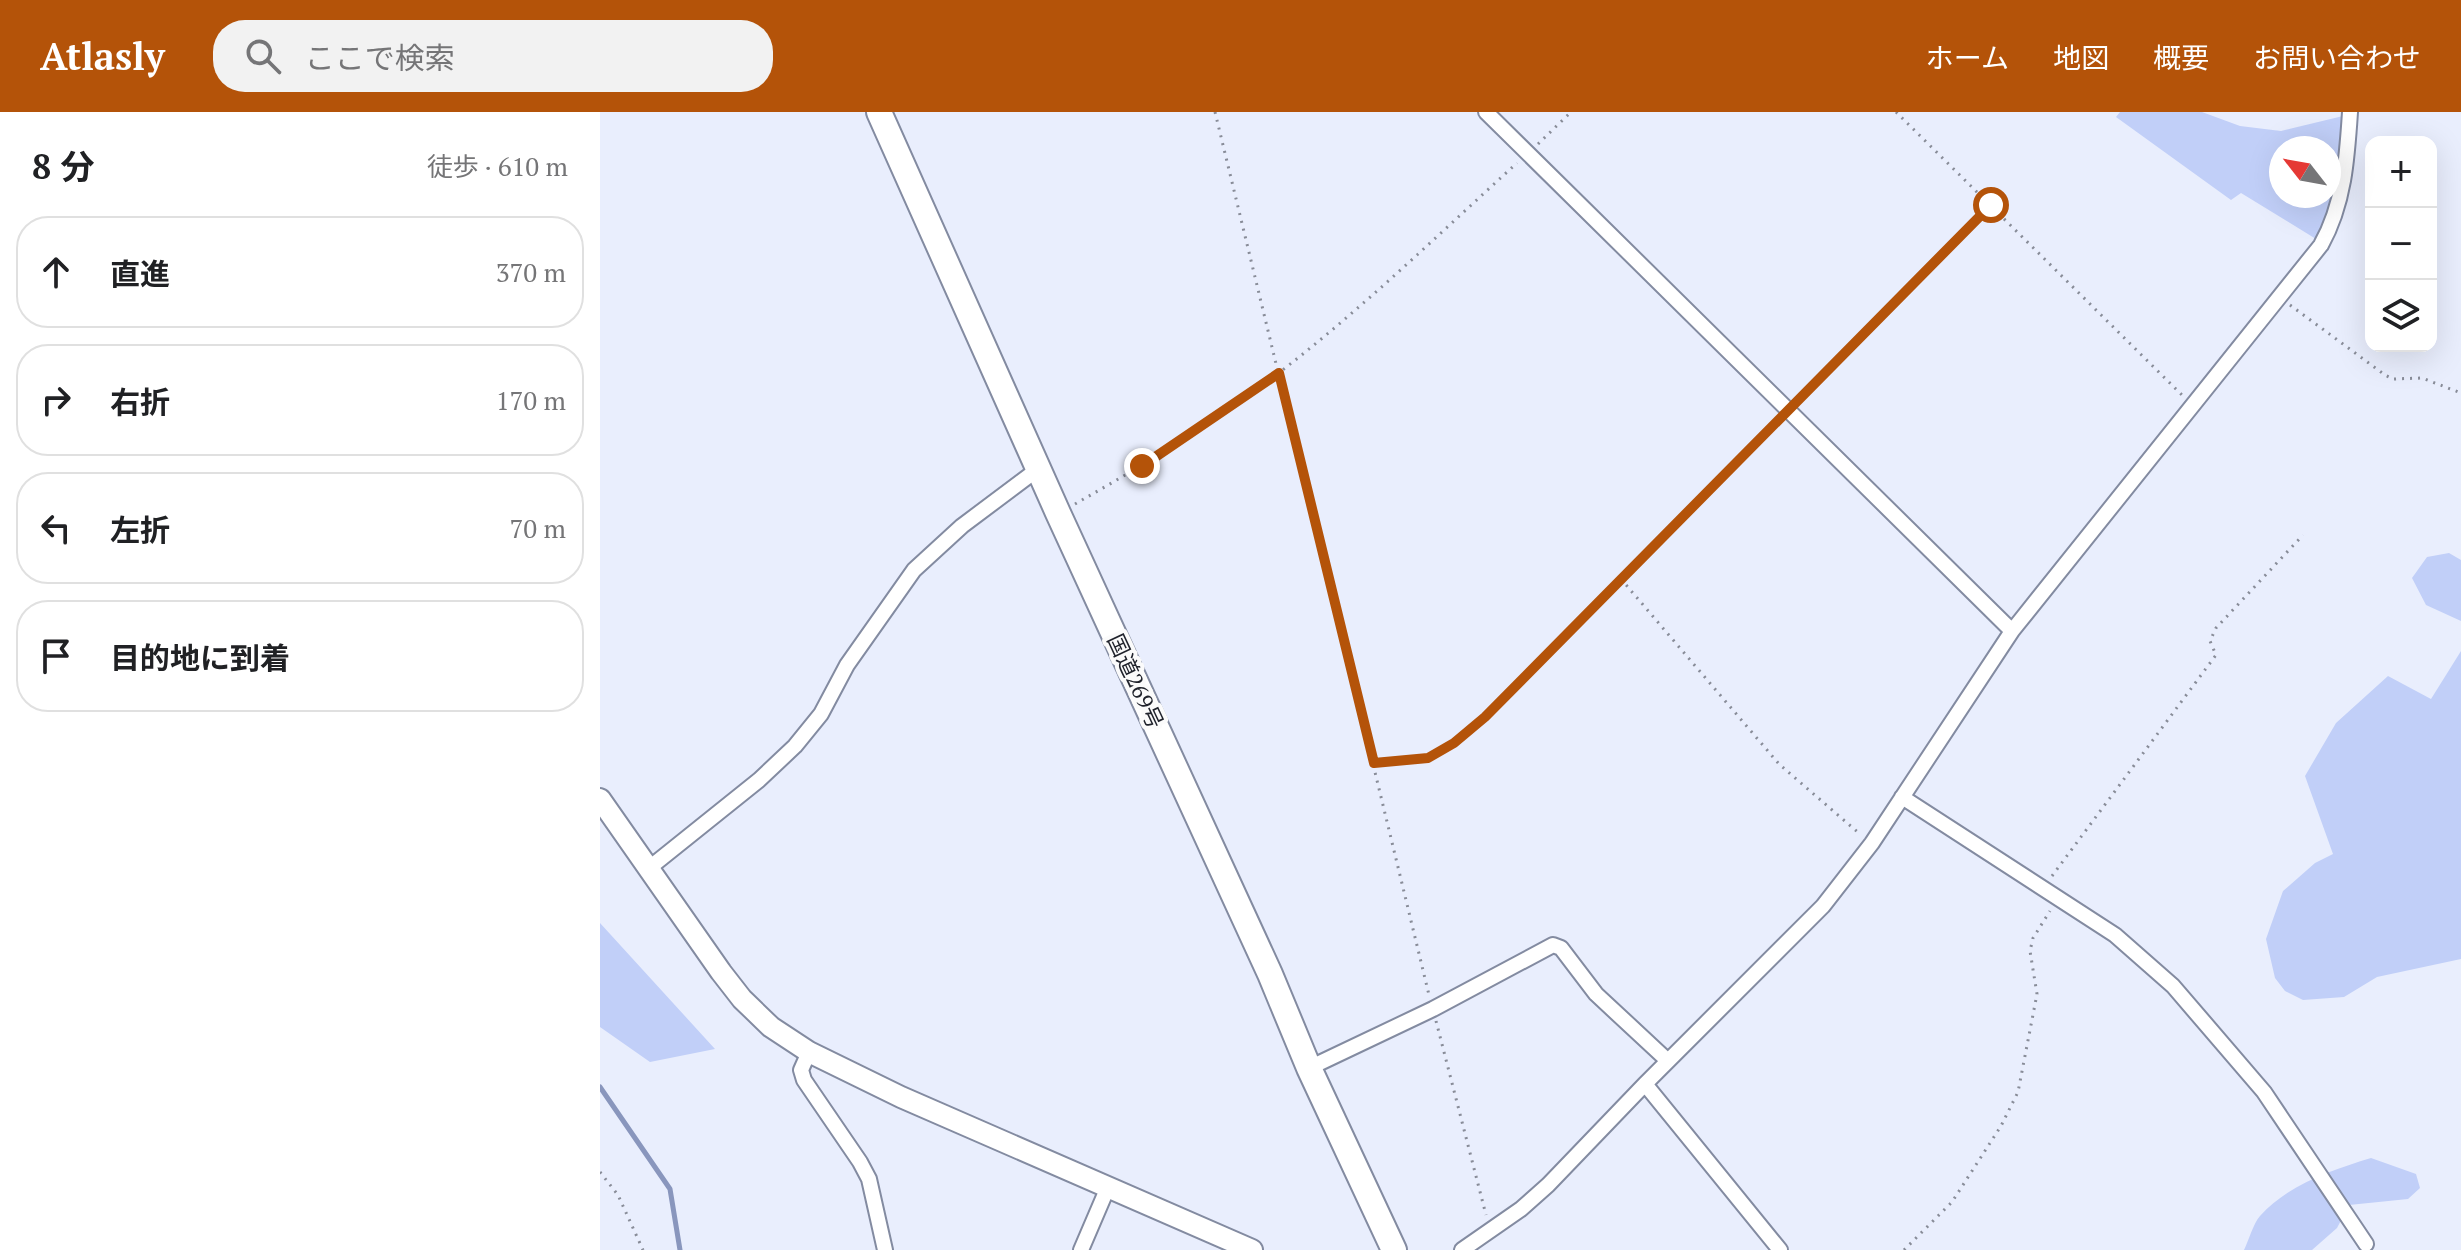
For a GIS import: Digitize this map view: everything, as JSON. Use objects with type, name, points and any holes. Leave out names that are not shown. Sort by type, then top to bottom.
[{"type":"highway","name":"国道269号","points":[[879,112],[1038,469],[1202,823],[1309,1068],[1394,1250]]},
{"type":"street","points":[[1486,112],[2012,631]]},
{"type":"street","points":[[1462,1250],[1490,1232],[1548,1185],[1823,906],[1872,843],[2012,631],[2321,245],[2335,221],[2348,152],[2350,112]]},
{"type":"street","points":[[648,869],[759,780],[795,746],[821,714],[847,665],[914,570],[962,526],[1038,469]]},
{"type":"street","points":[[1902,797],[2115,935],[2173,986],[2264,1092],[2366,1244]]},
{"type":"street","points":[[600,799],[742,999],[771,1027],[809,1052],[901,1097],[1252,1250]]},
{"type":"street","points":[[1309,1068],[1433,1009],[1553,945],[1561,948],[1596,994],[1668,1061]]},
{"type":"street","points":[[809,1052],[801,1070],[804,1080],[869,1179],[885,1250]]},
{"type":"street","points":[[1645,1084],[1780,1250]]},
{"type":"street","points":[[1081,1250],[1108,1187]]},
{"type":"path","points":[[1215,112],[1490,1232]]},
{"type":"path","points":[[1058,513],[1142,466],[1279,373],[1377,290],[1571,112]]},
{"type":"path","points":[[1896,112],[2193,406]]},
{"type":"path","points":[[1374,763],[1428,758],[1454,743],[1485,717],[1991,205]]},
{"type":"path","points":[[2280,298],[2385,375],[2393,379],[2422,378],[2461,393]]},
{"type":"path","points":[[2043,888],[2216,655],[2210,641],[2216,628],[2303,535]]},
{"type":"path","points":[[1621,579],[1779,764],[1872,843]]},
{"type":"path","points":[[1904,1250],[1952,1202],[2001,1126],[2018,1092],[2037,994],[2030,951],[2033,938],[2058,897]]},
{"type":"path","points":[[600,1172],[618,1195],[643,1250]]},
{"type":"shaded area","points":[[2120,112],[2202,112],[2240,126],[2281,131],[2343,116],[2340,136],[2269,136],[2269,208],[2331,208],[2316,239],[2241,193],[2231,200],[2116,117]]},
{"type":"shaded area","points":[[2449,553],[2461,560],[2461,621],[2426,605],[2412,578],[2427,557]]},
{"type":"shaded area","points":[[2461,651],[2461,959],[2377,977],[2344,997],[2303,1000],[2285,991],[2275,978],[2266,939],[2283,891],[2315,863],[2333,854],[2305,776],[2336,723],[2388,676],[2431,699]]},
{"type":"shaded area","points":[[600,923],[715,1049],[650,1062],[600,1027]]},
{"type":"shaded area","points":[[2371,1158],[2416,1174],[2420,1188],[2408,1199],[2349,1205],[2337,1228],[2312,1250],[2244,1250],[2258,1219],[2284,1195],[2326,1173]]},
{"type":"waterway","points":[[600,1087],[670,1189],[680,1250]]},
{"type":"route","points":[[1142,466],[1279,373],[1374,763],[1428,758],[1454,743],[1485,717],[1991,205]]}]
